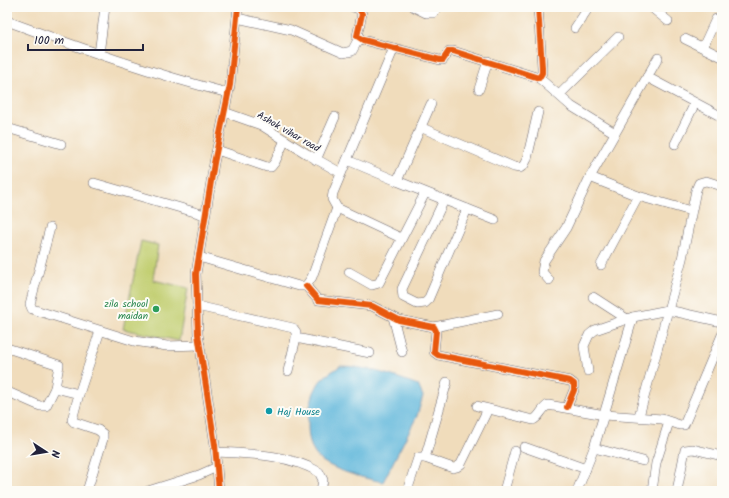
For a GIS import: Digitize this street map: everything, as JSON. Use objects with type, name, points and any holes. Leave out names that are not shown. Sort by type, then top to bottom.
[{"type":"street","points":[[98,54],[105,7]]},
{"type":"street","points":[[219,491],[216,452],[200,345],[196,274],[205,215],[228,93],[238,7]]},
{"type":"street","points":[[237,18],[291,30],[343,53],[352,51],[358,38],[357,33],[362,14],[359,10],[353,7]]},
{"type":"street","points":[[414,7],[433,13],[438,7]]},
{"type":"street","points":[[538,7],[542,73],[539,78]]},
{"type":"street","points":[[575,28],[589,7]]},
{"type":"street","points":[[651,7],[668,21]]},
{"type":"street","points":[[702,47],[716,19]]},
{"type":"street","points":[[7,21],[70,45],[163,75],[228,93]]},
{"type":"street","points":[[559,95],[618,37]]},
{"type":"street","points":[[358,38],[440,60],[443,60],[449,51],[453,50],[539,78],[571,106],[615,133]]},
{"type":"street","points":[[685,39],[722,57]]},
{"type":"street","points":[[394,48],[341,173],[332,199],[337,208],[401,238]]},
{"type":"street","points":[[550,280],[542,272],[542,266],[566,228],[590,177],[658,58]]},
{"type":"street","points":[[479,89],[488,61]]},
{"type":"street","points":[[647,77],[722,118]]},
{"type":"street","points":[[675,144],[695,103]]},
{"type":"street","points":[[397,181],[430,104]]},
{"type":"street","name":"Ashok vihar road","points":[[224,112],[261,125],[316,160],[341,173]]},
{"type":"street","points":[[420,127],[520,168],[524,165],[527,159],[538,112]]},
{"type":"street","points":[[316,160],[334,117]]},
{"type":"street","points":[[7,128],[61,144]]},
{"type":"street","points":[[217,150],[267,167],[271,167],[274,165],[285,140]]},
{"type":"street","points":[[347,160],[495,220]]},
{"type":"street","points":[[590,177],[638,196],[691,211]]},
{"type":"street","points":[[639,416],[682,259],[698,183],[706,181],[722,186]]},
{"type":"street","points":[[94,183],[205,215]]},
{"type":"street","points":[[350,272],[369,284],[376,285],[379,283],[425,192]]},
{"type":"street","points":[[601,265],[638,196]]},
{"type":"street","points":[[444,200],[402,290],[403,297],[417,304],[425,303],[428,300],[467,209]]},
{"type":"street","points":[[306,286],[312,277],[337,208]]},
{"type":"street","points":[[50,228],[30,304],[32,309],[100,331],[150,344],[167,346],[200,345]]},
{"type":"street","points":[[198,257],[299,286],[306,286],[318,300],[372,306],[393,317],[434,327],[498,314]]},
{"type":"street","points":[[592,297],[630,318]]},
{"type":"street","points":[[197,306],[289,327],[296,332],[296,338],[288,371]]},
{"type":"street","points":[[588,371],[584,346],[589,335],[595,330],[630,318],[668,310],[722,322]]},
{"type":"street","points":[[393,317],[402,352]]},
{"type":"street","points":[[577,491],[605,415],[630,318]]},
{"type":"street","points":[[434,327],[436,331],[434,352],[438,355],[570,381],[574,384],[574,390],[567,407]]},
{"type":"street","points":[[87,491],[103,439],[103,434],[98,430],[72,420],[100,331]]},
{"type":"street","points":[[477,406],[533,420],[537,418],[543,408],[548,405],[567,407],[605,415],[639,416],[684,425],[687,421],[722,335]]},
{"type":"street","points":[[296,338],[370,353]]},
{"type":"street","points":[[7,348],[59,365],[55,388],[46,406],[40,406],[8,392]]},
{"type":"street","points":[[425,458],[447,382]]},
{"type":"street","points":[[55,388],[79,394]]},
{"type":"street","points":[[407,491],[418,458],[425,458],[453,468],[461,464],[488,409]]},
{"type":"street","points":[[652,491],[656,463],[669,422]]},
{"type":"street","points":[[524,446],[586,469]]},
{"type":"street","points":[[594,448],[643,461]]},
{"type":"street","points":[[677,491],[685,450],[693,449],[722,456]]},
{"type":"street","points":[[504,491],[515,451]]},
{"type":"street","points":[[216,452],[272,455],[292,460],[319,472],[323,480],[321,491]]},
{"type":"street","points":[[148,491],[199,475],[217,467]]},
{"type":"green space","name":"zila school maidan","points":[[141,241],[158,245],[153,280],[188,288],[179,341],[123,329]]},
{"type":"water","points":[[340,366],[350,366],[370,370],[418,385],[423,396],[417,416],[383,482],[351,474],[329,465],[315,454],[311,444],[308,433],[308,420],[313,396],[322,379]]},
{"type":"cycle path","points":[[219,491],[215,445],[198,334],[196,274],[214,163],[230,85],[238,7]]},
{"type":"cycle path","points":[[353,7],[359,9],[362,14],[357,36],[363,40],[440,60],[443,60],[449,51],[453,51],[539,78],[542,73],[542,67],[538,7]]},
{"type":"cycle path","points":[[306,286],[318,300],[372,306],[399,320],[434,327],[436,331],[434,352],[438,355],[570,381],[574,384],[574,390],[567,407]]},
{"type":"place","name":"zila school maidan","points":[[156,309]]},
{"type":"place","name":"Haj House","points":[[269,411]]}]
